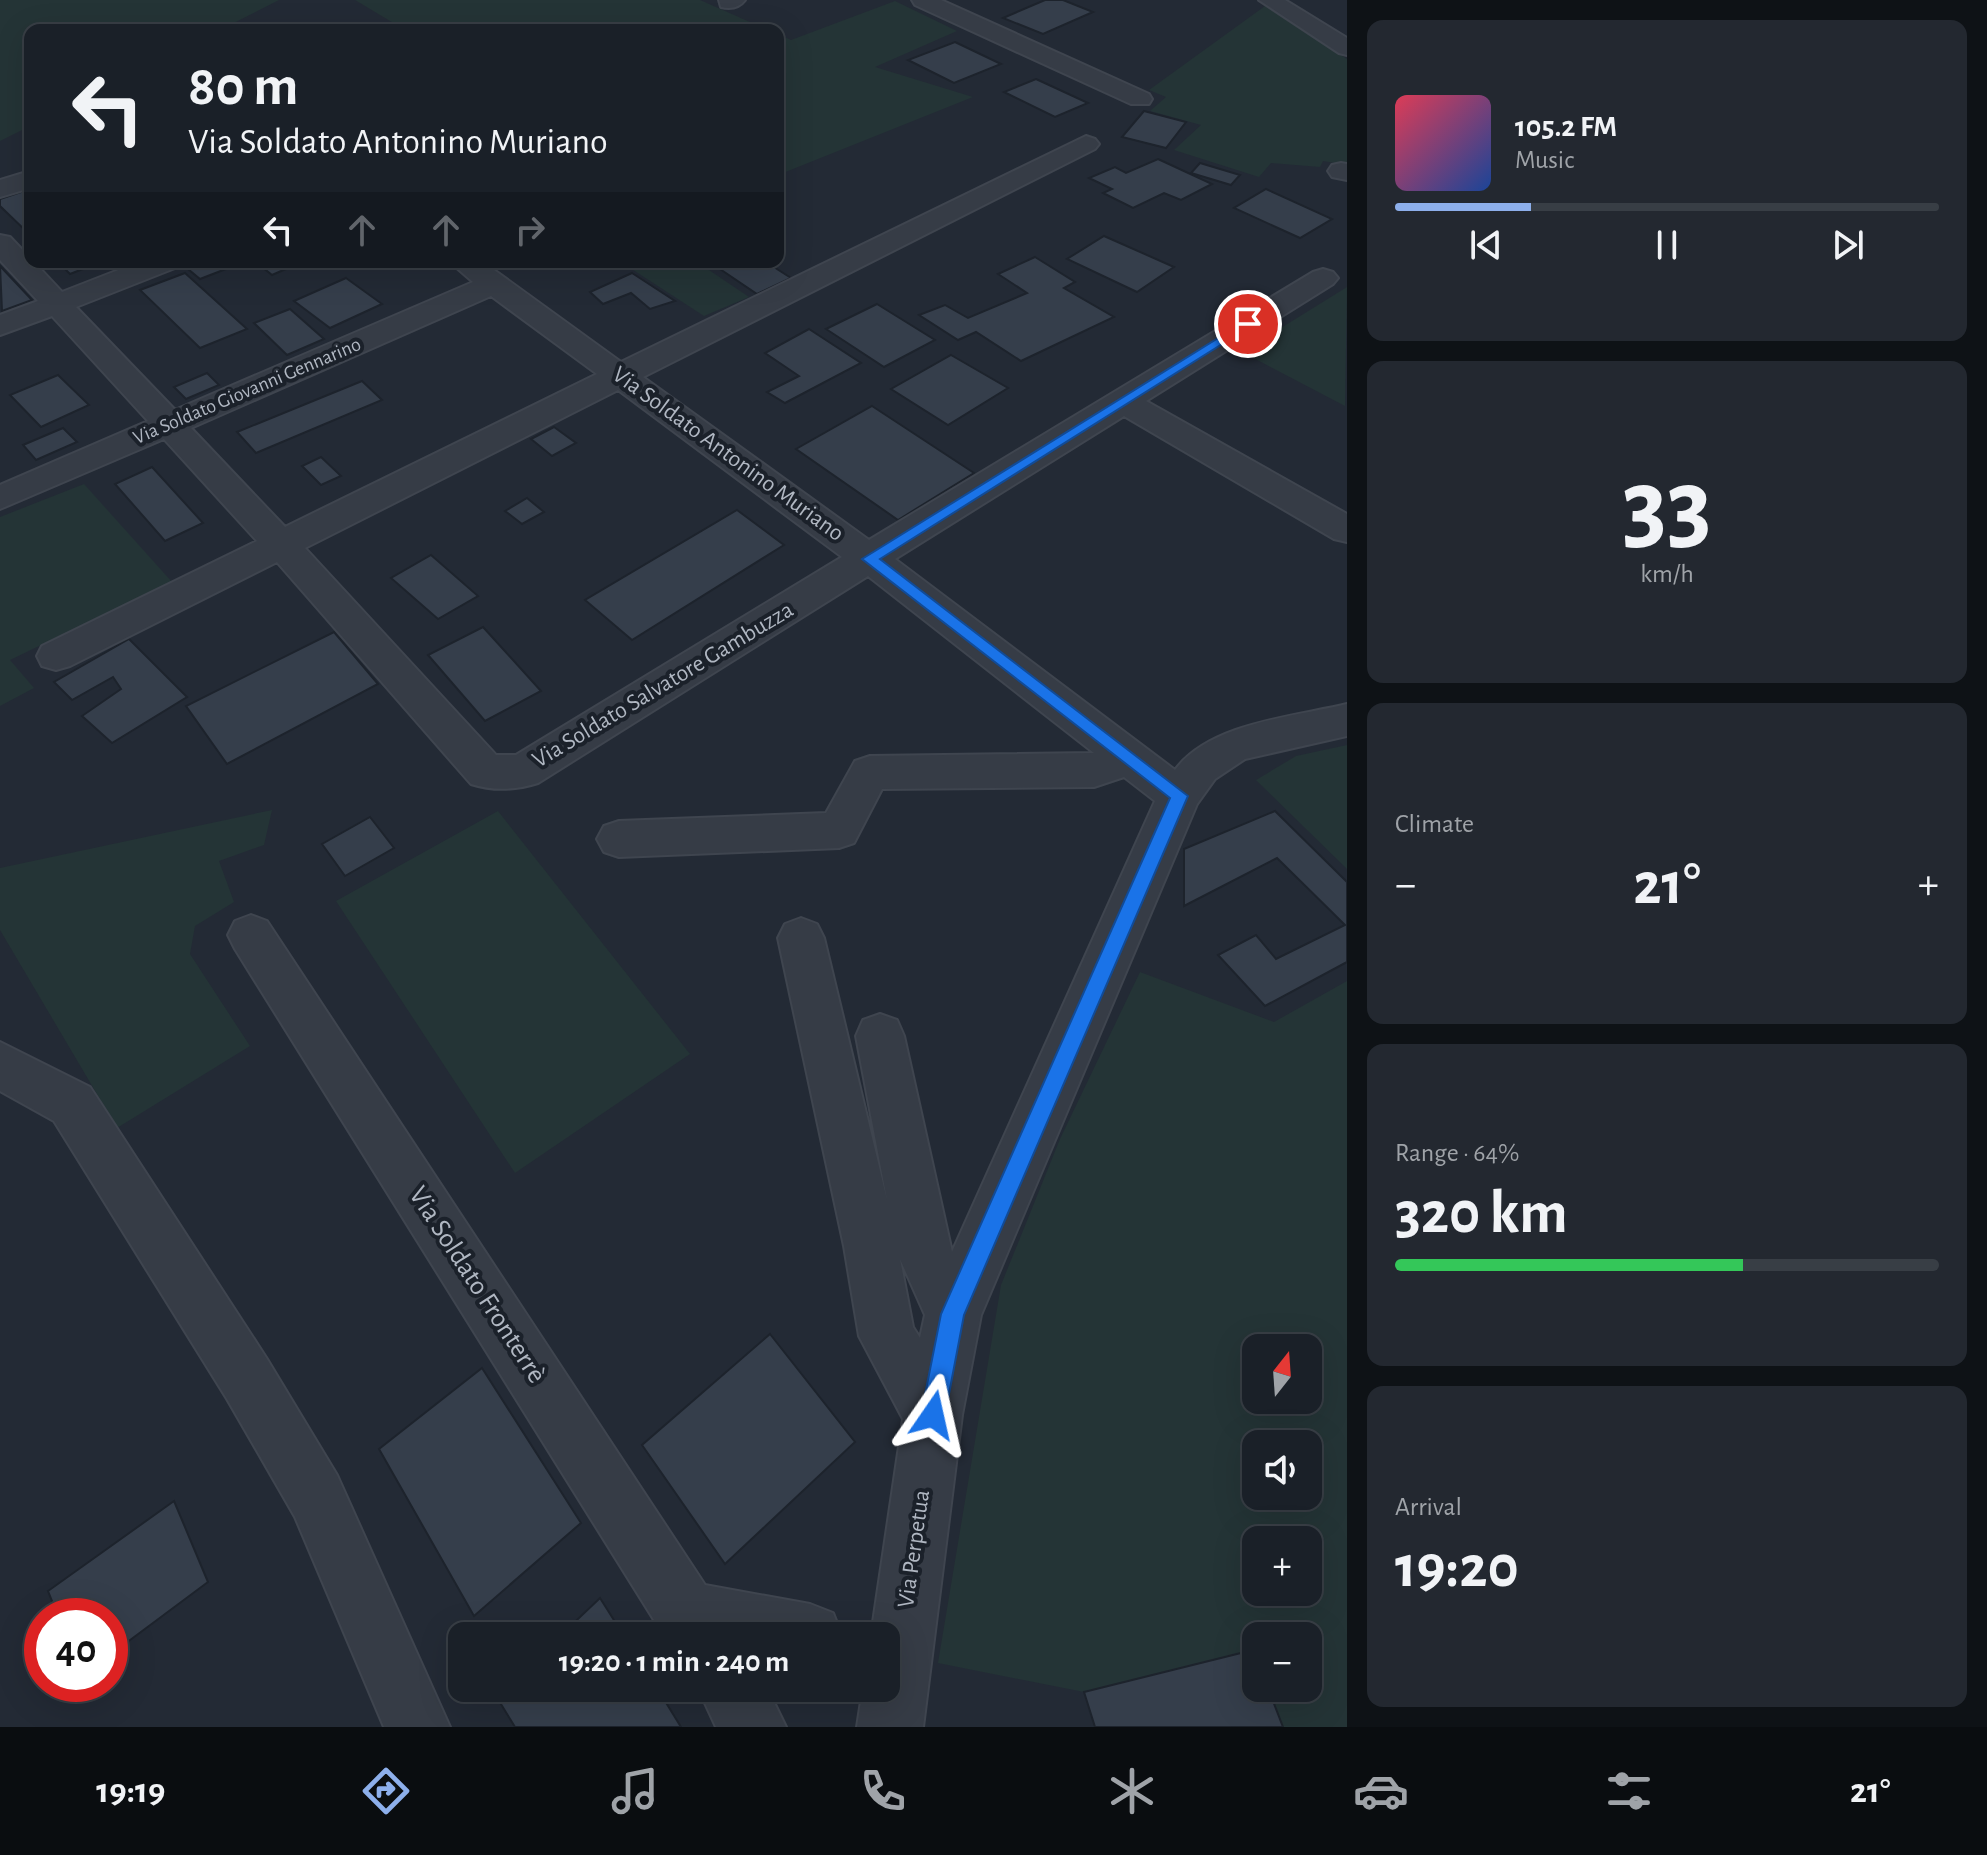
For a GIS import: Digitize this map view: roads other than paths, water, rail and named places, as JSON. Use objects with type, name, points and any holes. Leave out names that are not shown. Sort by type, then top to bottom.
[{"type":"street","points":[[923,0],[1140,99]]},
{"type":"street","points":[[1270,0],[1347,48]]},
{"type":"street","points":[[56,656],[1086,144]]},
{"type":"street","points":[[0,189],[24,181]]},
{"type":"street","name":"Via Soldato Salvatore Gambuzza","points":[[0,243],[24,267]]},
{"type":"street","name":"Via Soldato Salvatore Gambuzza","points":[[25,268],[282,545],[486,772],[523,771],[1323,278]]},
{"type":"street","points":[[0,326],[149,268]]},
{"type":"street","name":"Via Soldato Antonino Muriano","points":[[479,268],[503,278],[621,376],[870,559],[1179,796]]},
{"type":"street","name":"Via Soldato Giovanni Gennarino","points":[[0,498],[503,278]]},
{"type":"street","points":[[1124,402],[1347,530]]},
{"type":"street","name":"Via Perpetua","points":[[898,1622],[953,1314],[1179,796],[1200,767],[1234,746],[1347,720]]},
{"type":"street","points":[[619,839],[839,830],[870,773],[1094,770],[1130,759]]},
{"type":"street","name":"Via Soldato Fronterrè","points":[[251,935],[692,1622]]},
{"type":"street","points":[[801,938],[871,1246],[887,1336],[933,1415]]},
{"type":"street","points":[[880,1036],[923,1249],[953,1314]]},
{"type":"street","points":[[0,1065],[72,1104],[247,1379],[316,1496],[417,1727]]},
{"type":"street","points":[[738,1702],[753,1727]]},
{"type":"street","name":"Via Perpetua","points":[[890,1727],[891,1702]]}]
